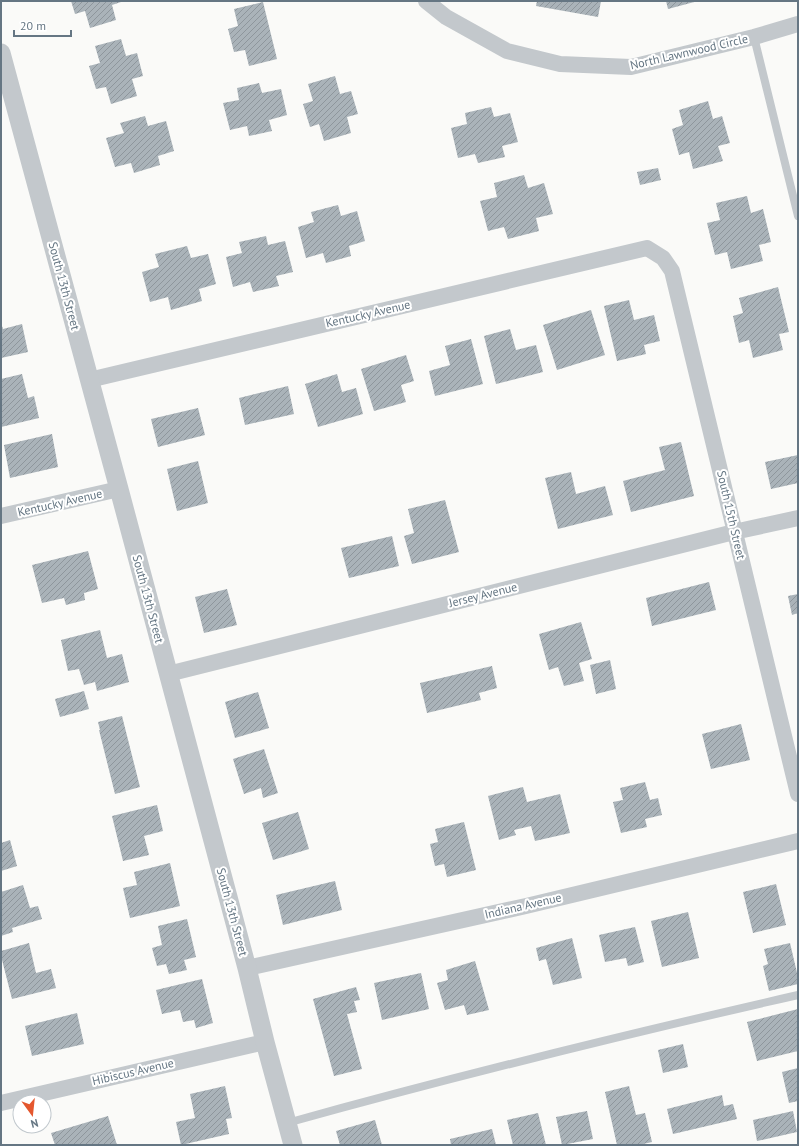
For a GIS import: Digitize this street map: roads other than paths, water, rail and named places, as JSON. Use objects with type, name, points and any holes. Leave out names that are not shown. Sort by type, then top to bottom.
[{"type":"street","name":"North Lawnwood Circle","points":[[426,1],[446,17],[507,51],[560,64],[631,67],[798,24]]},
{"type":"street","name":"South 13th Street","points":[[1,53],[119,489],[293,1145]]},
{"type":"street","name":"Kentucky Avenue","points":[[89,380],[647,248]]},
{"type":"street","name":"South 15th Street","points":[[647,248],[663,258],[672,271],[798,794]]},
{"type":"street","name":"Kentucky Avenue","points":[[1,516],[119,489]]},
{"type":"street","name":"Jersey Avenue","points":[[168,674],[734,532],[798,518]]},
{"type":"street","name":"Indiana Avenue","points":[[247,968],[526,906],[798,841]]},
{"type":"street","name":"Hibiscus Avenue","points":[[1,1103],[265,1042]]},
{"type":"lane","points":[[754,36],[798,216]]},
{"type":"lane","points":[[287,1123],[388,1095],[627,1035],[798,995]]}]
